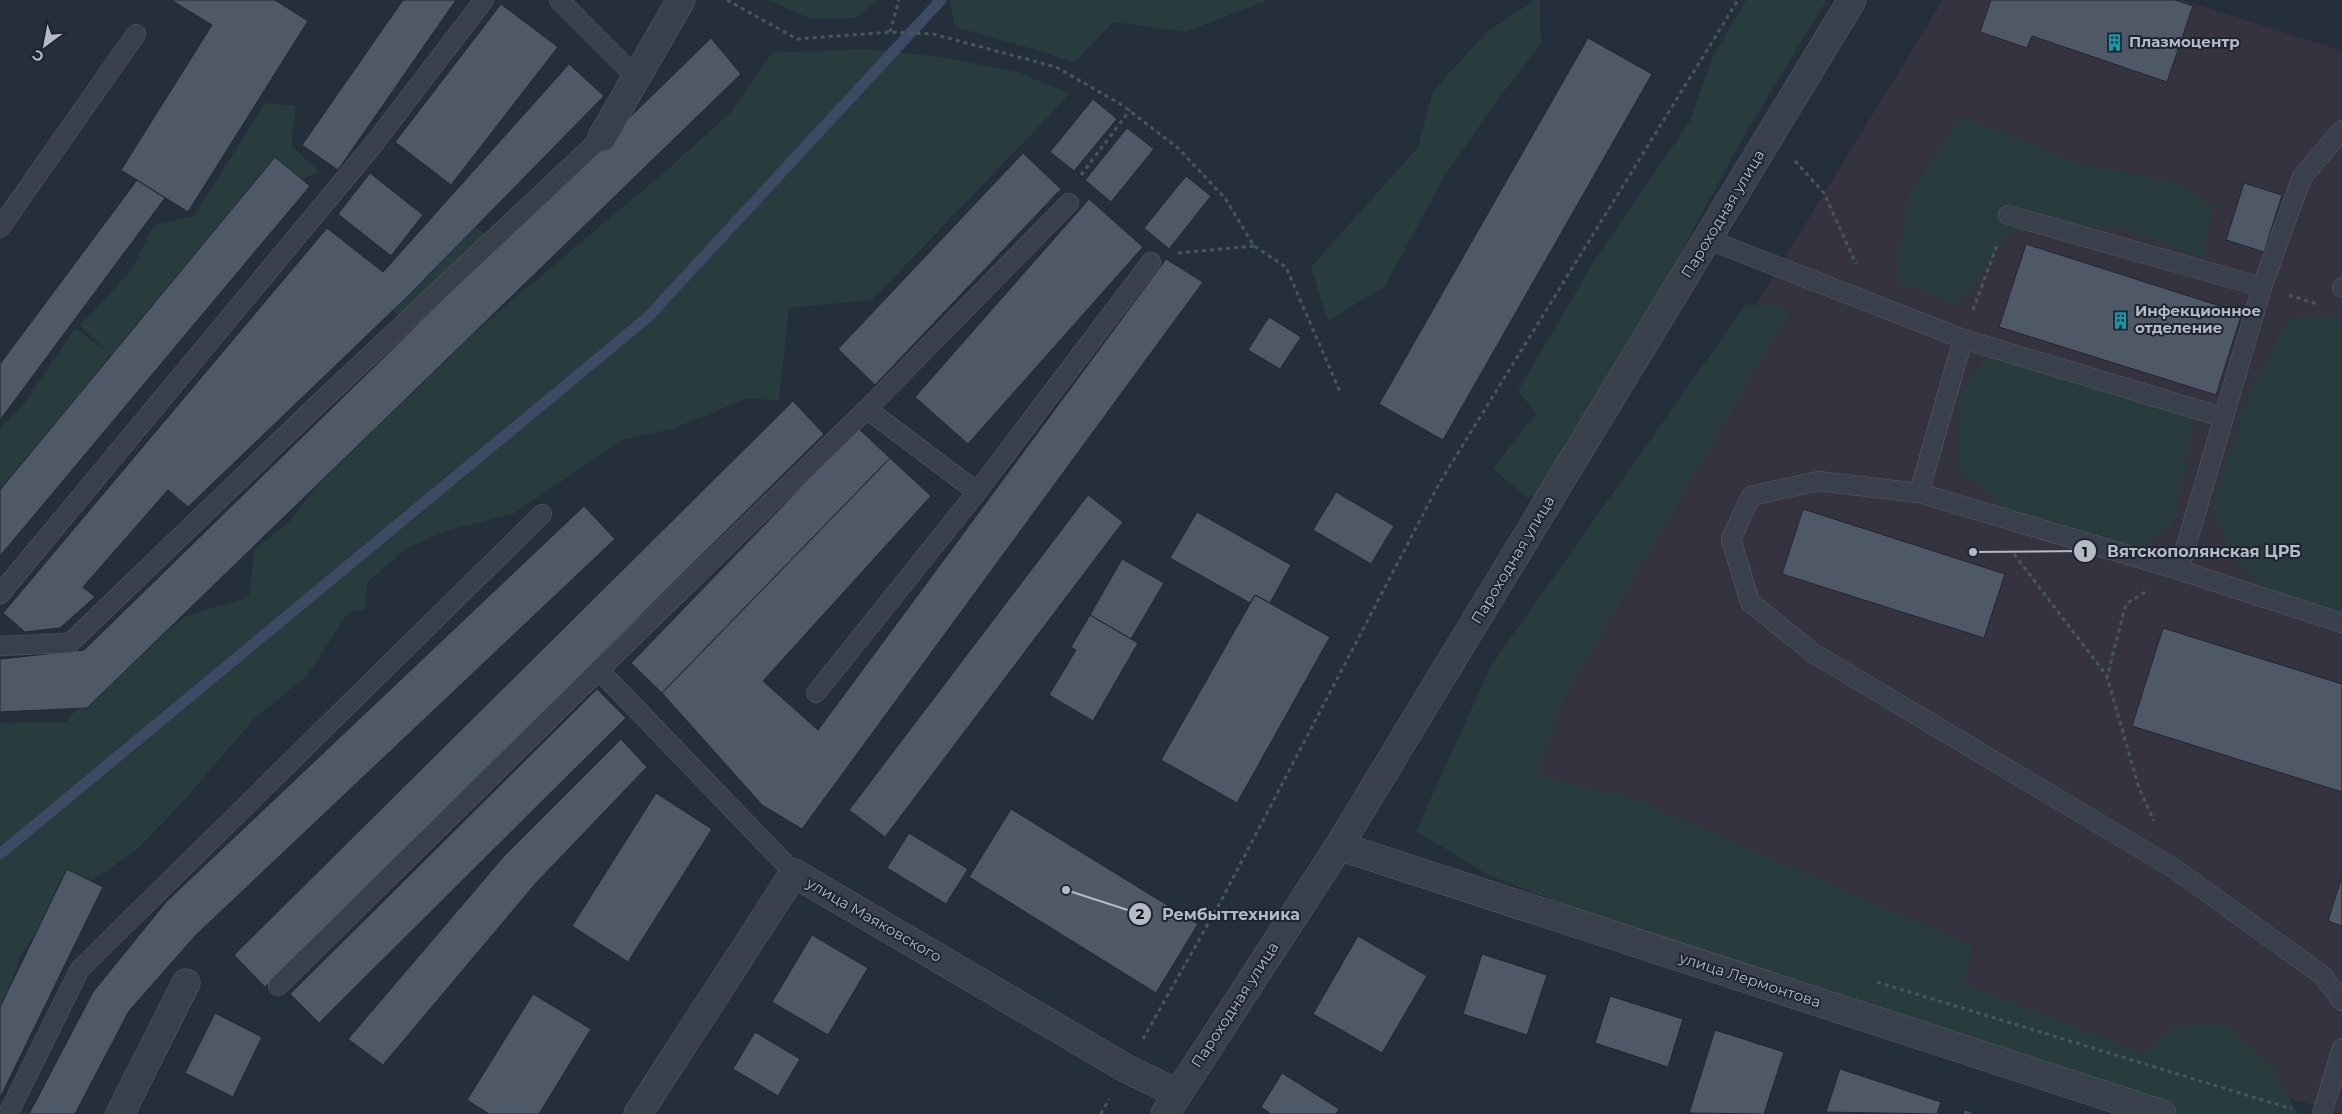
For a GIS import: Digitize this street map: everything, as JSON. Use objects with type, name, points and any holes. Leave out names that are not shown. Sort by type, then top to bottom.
[{"type":"street","points":[[602,137],[681,0]]},
{"type":"street","name":"Пароходная улица","points":[[1171,1104],[1339,846],[1852,0]]},
{"type":"street","name":"улица Лермонтова","points":[[1339,846],[2162,1114]]},
{"type":"street","name":"улица Маяковского","points":[[638,1114],[794,873],[1127,1069],[1171,1104]]},
{"type":"street","points":[[120,1114],[186,983]]},
{"type":"lane","points":[[0,594],[373,146],[484,0]]},
{"type":"lane","points":[[559,0],[636,77]]},
{"type":"lane","points":[[0,228],[136,34]]},
{"type":"lane","points":[[2179,570],[2222,417],[2262,287],[2302,177],[2342,130]]},
{"type":"lane","points":[[0,646],[70,643],[313,409],[602,137]]},
{"type":"lane","points":[[278,986],[867,409],[1068,203]]},
{"type":"lane","points":[[2008,215],[2262,287]]},
{"type":"lane","points":[[1707,239],[1963,339],[2222,417]]},
{"type":"lane","points":[[816,693],[977,492],[1151,262]]},
{"type":"lane","points":[[1919,493],[1963,339]]},
{"type":"lane","points":[[867,409],[977,492]]},
{"type":"lane","points":[[2342,623],[2179,570],[1919,493],[1818,481],[1751,496],[1731,539],[1750,602],[1813,654],[2175,869],[2322,975],[2342,1002]]},
{"type":"lane","points":[[8,1114],[80,969],[542,514]]},
{"type":"lane","points":[[599,670],[794,873]]},
{"type":"lane","points":[[2322,1114],[2342,1048]]},
{"type":"path","points":[[727,0],[797,39],[890,32],[933,34],[1056,67],[1130,110],[1178,148],[1225,198],[1254,246],[1286,267],[1340,392]]},
{"type":"path","points":[[890,32],[899,0]]},
{"type":"path","points":[[1101,1114],[1222,899],[1440,482],[1738,0]]},
{"type":"path","points":[[1068,203],[1075,182],[1130,110]]},
{"type":"path","points":[[1771,134],[1824,193],[1874,304]]},
{"type":"path","points":[[1963,339],[2008,215]]},
{"type":"path","points":[[1151,262],[1163,254],[1254,246]]},
{"type":"path","points":[[1985,514],[2107,677],[2139,788],[2175,869]]},
{"type":"path","points":[[2107,677],[2126,604],[2179,570]]},
{"type":"shaded area","points":[[768,0],[878,0],[855,18],[811,19]]},
{"type":"shaded area","points":[[949,0],[1268,0],[1186,32],[1113,22],[1074,63],[1033,49],[955,27]]},
{"type":"shaded area","points":[[1535,0],[1540,0],[1541,44],[1498,99],[1444,177],[1385,286],[1328,321],[1311,267],[1418,147],[1433,91],[1488,31]]},
{"type":"shaded area","points":[[1746,0],[1827,0],[1744,136],[1603,397],[1563,486],[1527,498],[1493,469],[1536,413],[1518,391],[1594,261],[1690,121],[1713,56]]},
{"type":"shaded area","points":[[1943,0],[2182,0],[2342,51],[2342,1114],[1429,837]]},
{"type":"shaded area","points":[[868,49],[942,57],[1017,72],[1070,94],[872,300],[789,308],[779,401],[748,398],[672,429],[623,440],[513,514],[442,532],[405,549],[367,583],[365,609],[348,613],[307,676],[255,718],[179,806],[134,852],[56,905],[22,953],[0,1015],[0,723],[66,722],[95,687],[186,616],[249,597],[254,550],[289,522],[327,473],[383,409],[668,169],[731,112],[772,53]]},
{"type":"shaded area","points":[[265,103],[296,106],[291,146],[319,171],[274,194],[131,375],[109,354],[50,469],[0,519],[0,428],[23,405],[75,328],[106,351],[80,325],[130,272],[154,225],[194,216]]},
{"type":"shaded area","points":[[1961,115],[2082,165],[2179,183],[2213,206],[2204,258],[2115,227],[2010,233],[1958,306],[1895,282],[1908,197]]},
{"type":"shaded area","points":[[476,227],[489,237],[404,320],[368,287],[422,230]]},
{"type":"shaded area","points":[[1746,304],[1791,309],[1561,704],[1538,776],[1633,798],[1972,946],[1964,984],[2145,1054],[2168,1029],[2224,1023],[2276,1071],[2298,1114],[2182,1114],[2013,1060],[1821,988],[1623,926],[1490,876],[1416,831],[1491,666]]},
{"type":"shaded area","points":[[2290,317],[2342,317],[2342,627],[2282,604],[2233,561],[2212,507],[2250,389]]},
{"type":"shaded area","points":[[1984,359],[2038,360],[2193,418],[2186,466],[2171,526],[2135,556],[2006,508],[1958,471],[1957,400]]},
{"type":"building","points":[[171,0],[275,0],[308,21],[188,212],[121,170],[212,25]]},
{"type":"building","points":[[403,0],[456,0],[338,170],[302,145]]},
{"type":"building","name":"Плазмоцентр","points":[[1991,0],[2175,0],[2193,6],[2167,82],[2032,36],[2027,48],[1980,32]]},
{"type":"building","points":[[501,4],[558,47],[451,185],[395,142]]},
{"type":"building","points":[[711,38],[741,74],[87,708],[0,712],[0,659],[84,650]]},
{"type":"building","points":[[1588,38],[1652,74],[1443,440],[1379,404]]},
{"type":"building","points":[[569,64],[604,96],[408,296],[188,507],[168,490],[83,587],[95,597],[60,628],[25,632],[3,613],[327,228],[383,272]]},
{"type":"building","points":[[1093,99],[1117,119],[1074,171],[1050,152]]},
{"type":"building","points":[[1127,128],[1154,149],[1111,202],[1085,180]]},
{"type":"building","points":[[1023,153],[1061,189],[875,385],[838,349]]},
{"type":"building","points":[[275,157],[310,186],[0,556],[0,490]]},
{"type":"building","points":[[370,173],[423,215],[391,256],[338,214]]},
{"type":"building","points":[[1186,176],[1211,196],[1169,249],[1144,228]]},
{"type":"building","points":[[137,180],[165,198],[0,420],[0,364]]},
{"type":"building","points":[[2244,183],[2282,195],[2264,252],[2226,240]]},
{"type":"building","points":[[1089,199],[1143,247],[968,444],[915,397]]},
{"type":"building","name":"Инфекционное отделение","points":[[2026,244],[2242,313],[2216,395],[1999,327]]},
{"type":"building","points":[[1166,259],[1203,282],[802,829],[762,805],[662,693],[890,458],[931,496],[763,681],[818,730]]},
{"type":"building","points":[[1269,317],[1301,337],[1280,369],[1248,350]]},
{"type":"building","points":[[793,401],[824,434],[265,987],[234,955]]},
{"type":"building","points":[[858,428],[890,458],[662,693],[631,663]]},
{"type":"building","points":[[1336,492],[1394,526],[1371,564],[1313,530]]},
{"type":"building","points":[[1088,495],[1123,522],[885,837],[849,810]]},
{"type":"building","points":[[584,506],[615,539],[196,935],[129,1011],[75,1114],[29,1114],[93,992],[166,902]]},
{"type":"building","points":[[1803,509],[2005,574],[1984,638],[1782,574]]},
{"type":"building","points":[[1197,512],[1291,565],[1270,603],[1255,595],[1250,603],[1170,558]]},
{"type":"building","points":[[1122,559],[1164,583],[1131,639],[1090,615]]},
{"type":"building","points":[[1255,595],[1330,637],[1237,803],[1161,760]]},
{"type":"building","points":[[1090,615],[1138,643],[1093,721],[1049,695],[1076,650],[1071,647]]},
{"type":"building","points":[[2163,628],[2342,684],[2342,792],[2132,726]]},
{"type":"building","points":[[597,689],[626,718],[319,1023],[290,994]]},
{"type":"building","points":[[621,739],[647,767],[536,883],[383,1065],[348,1039],[505,855]]},
{"type":"building","points":[[656,793],[712,829],[628,962],[572,926]]},
{"type":"building","points":[[1011,809],[1198,924],[1156,993],[969,877]]},
{"type":"building","points":[[909,833],[968,869],[946,904],[887,868]]},
{"type":"building","points":[[67,869],[103,887],[0,1098],[0,1007]]},
{"type":"building","points":[[2342,876],[2342,926],[2328,921]]},
{"type":"building","points":[[812,935],[868,968],[828,1035],[772,1002]]},
{"type":"building","points":[[1358,936],[1427,976],[1382,1053],[1313,1014]]},
{"type":"building","points":[[1482,954],[1547,975],[1527,1035],[1463,1014]]},
{"type":"building","points":[[533,994],[591,1029],[539,1114],[489,1114],[467,1100]]},
{"type":"building","points":[[1610,996],[1683,1019],[1668,1067],[1595,1043]]},
{"type":"building","points":[[215,1013],[262,1037],[233,1097],[185,1073]]},
{"type":"building","points":[[1715,1030],[1784,1052],[1764,1114],[1689,1113]]},
{"type":"building","points":[[755,1032],[800,1059],[778,1096],[733,1069]]},
{"type":"building","points":[[1840,1069],[1941,1102],[1937,1114],[1826,1112]]},
{"type":"building","points":[[1282,1073],[1339,1109],[1336,1114],[1271,1114],[1261,1107]]},
{"type":"building","points":[[1964,1110],[1978,1114],[1963,1114]]},
{"type":"waterway","points":[[0,854],[648,317],[941,0]]},
{"type":"place","name":"Плазмоцентр","points":[[2115,42]]},
{"type":"place","name":"Инфекционное отделение","points":[[2121,320]]},
{"type":"place","name":"Вятскополянская ЦРБ","points":[[1973,552]]},
{"type":"place","name":"Рембыттехника","points":[[1066,890]]}]
